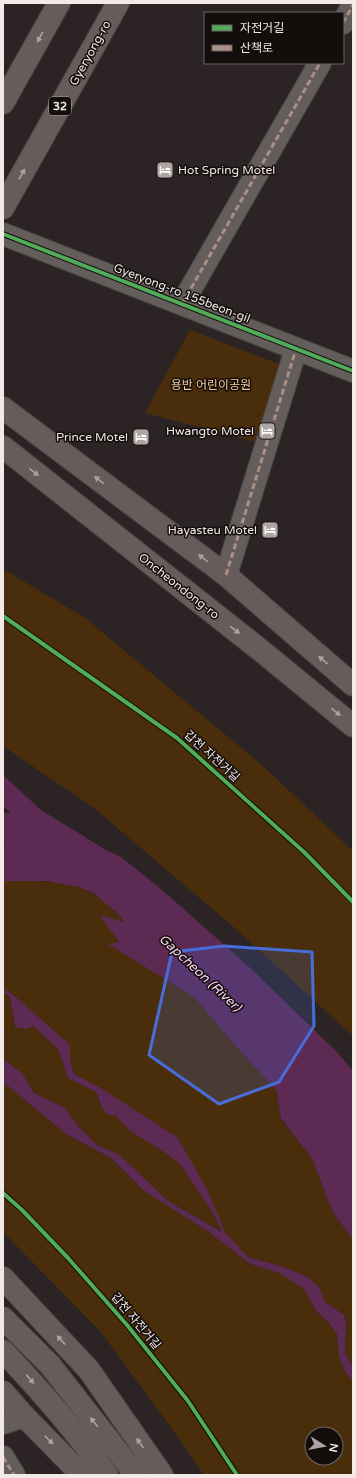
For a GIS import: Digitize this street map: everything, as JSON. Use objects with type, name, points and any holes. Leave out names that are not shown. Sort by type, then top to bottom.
[{"type":"main road","points":[[3,103],[59,3]]},
{"type":"main road","name":"Gyeryong-ro","points":[[3,208],[118,3]]},
{"type":"main road","points":[[3,408],[226,575],[353,685]]},
{"type":"main road","name":"Oncheondong-ro","points":[[3,447],[253,644],[353,726]]},
{"type":"main road","points":[[3,1278],[89,1370],[162,1475]]},
{"type":"main road","points":[[3,1318],[50,1365],[136,1475]]},
{"type":"main road","points":[[3,1351],[27,1376],[85,1443],[107,1475]]},
{"type":"main road","points":[[3,1392],[24,1416],[82,1475]]},
{"type":"street","points":[[344,21],[353,5]]},
{"type":"street","points":[[182,304],[319,64]]},
{"type":"street","name":"Gyeryong-ro 155beon-gil","points":[[3,234],[353,371]]},
{"type":"street","points":[[226,575],[296,349]]},
{"type":"street","points":[[3,1423],[24,1416]]},
{"type":"street","points":[[3,1457],[14,1475]]},
{"type":"highlighted area","points":[[224,946],[312,952],[314,1026],[279,1082],[219,1104],[149,1055],[172,952]]},
{"type":"green space","name":"용반 어린이공원","points":[[190,330],[284,366],[260,443],[145,413]]},
{"type":"green space","points":[[3,569],[85,618],[263,766],[353,851],[353,1036],[236,929],[94,808],[3,746]]},
{"type":"green space","points":[[3,881],[37,881],[73,885],[83,888],[101,899],[124,922],[101,915],[120,943],[109,944],[194,997],[276,1090],[281,1120],[312,1158],[332,1211],[353,1240],[353,1367],[345,1353],[346,1322],[344,1315],[324,1301],[320,1288],[308,1277],[281,1266],[248,1257],[224,1232],[207,1189],[99,1087],[74,1074],[70,1061],[69,1045],[17,998],[3,988]]},
{"type":"green space","points":[[3,992],[10,997],[15,1027],[33,1026],[58,1049],[68,1078],[96,1092],[100,1106],[116,1116],[130,1131],[179,1163],[213,1213],[223,1232],[168,1201],[120,1155],[97,1145],[80,1128],[65,1108],[34,1093],[23,1074],[3,1059]]},
{"type":"green space","points":[[3,1082],[66,1134],[109,1157],[144,1191],[209,1232],[250,1264],[279,1273],[304,1289],[316,1311],[329,1323],[337,1334],[339,1356],[344,1370],[353,1381],[353,1475],[204,1475],[100,1331],[3,1232]]},
{"type":"water","name":"Gapcheon (River)","points":[[3,775],[41,810],[106,850],[121,857],[161,889],[248,966],[335,1050],[353,1071],[353,1240],[332,1211],[312,1158],[281,1119],[276,1090],[194,997],[108,944],[119,942],[100,915],[124,922],[116,912],[92,892],[78,887],[47,881],[3,881],[3,845],[6,845],[3,842],[3,813],[10,813],[3,805]]},
{"type":"water","points":[[3,988],[17,998],[70,1045],[70,1061],[74,1074],[99,1087],[177,1137],[207,1189],[225,1232],[248,1257],[281,1266],[308,1277],[320,1288],[324,1301],[344,1315],[346,1322],[345,1353],[353,1367],[353,1381],[344,1370],[339,1356],[337,1334],[329,1323],[316,1311],[304,1289],[279,1273],[250,1264],[209,1232],[144,1191],[111,1158],[66,1134],[3,1082],[3,1059],[23,1074],[34,1093],[65,1108],[80,1128],[97,1145],[120,1155],[168,1201],[222,1232],[213,1213],[179,1163],[130,1131],[116,1116],[107,1114],[101,1106],[96,1092],[68,1078],[58,1049],[33,1026],[27,1029],[15,1027],[10,997],[3,992]]},
{"type":"marked path","points":[[344,21],[353,5]]},
{"type":"marked path","points":[[182,304],[319,64]]},
{"type":"marked path","points":[[226,575],[296,349]]},
{"type":"marked path","points":[[3,1457],[14,1475]]},
{"type":"cycle path","points":[[3,234],[353,371]]},
{"type":"cycle path","name":"갑천 자전거길","points":[[3,616],[177,738],[304,852],[353,902]]},
{"type":"cycle path","name":"갑천 자전거길","points":[[3,1193],[22,1210],[68,1258],[127,1325],[188,1401],[237,1475]]},
{"type":"place","name":"Hot Spring Motel","points":[[165,170]]},
{"type":"place","name":"Hwangto Motel","points":[[267,431]]},
{"type":"place","name":"Prince Motel","points":[[141,437]]},
{"type":"place","name":"Hayasteu Motel","points":[[270,530]]}]
